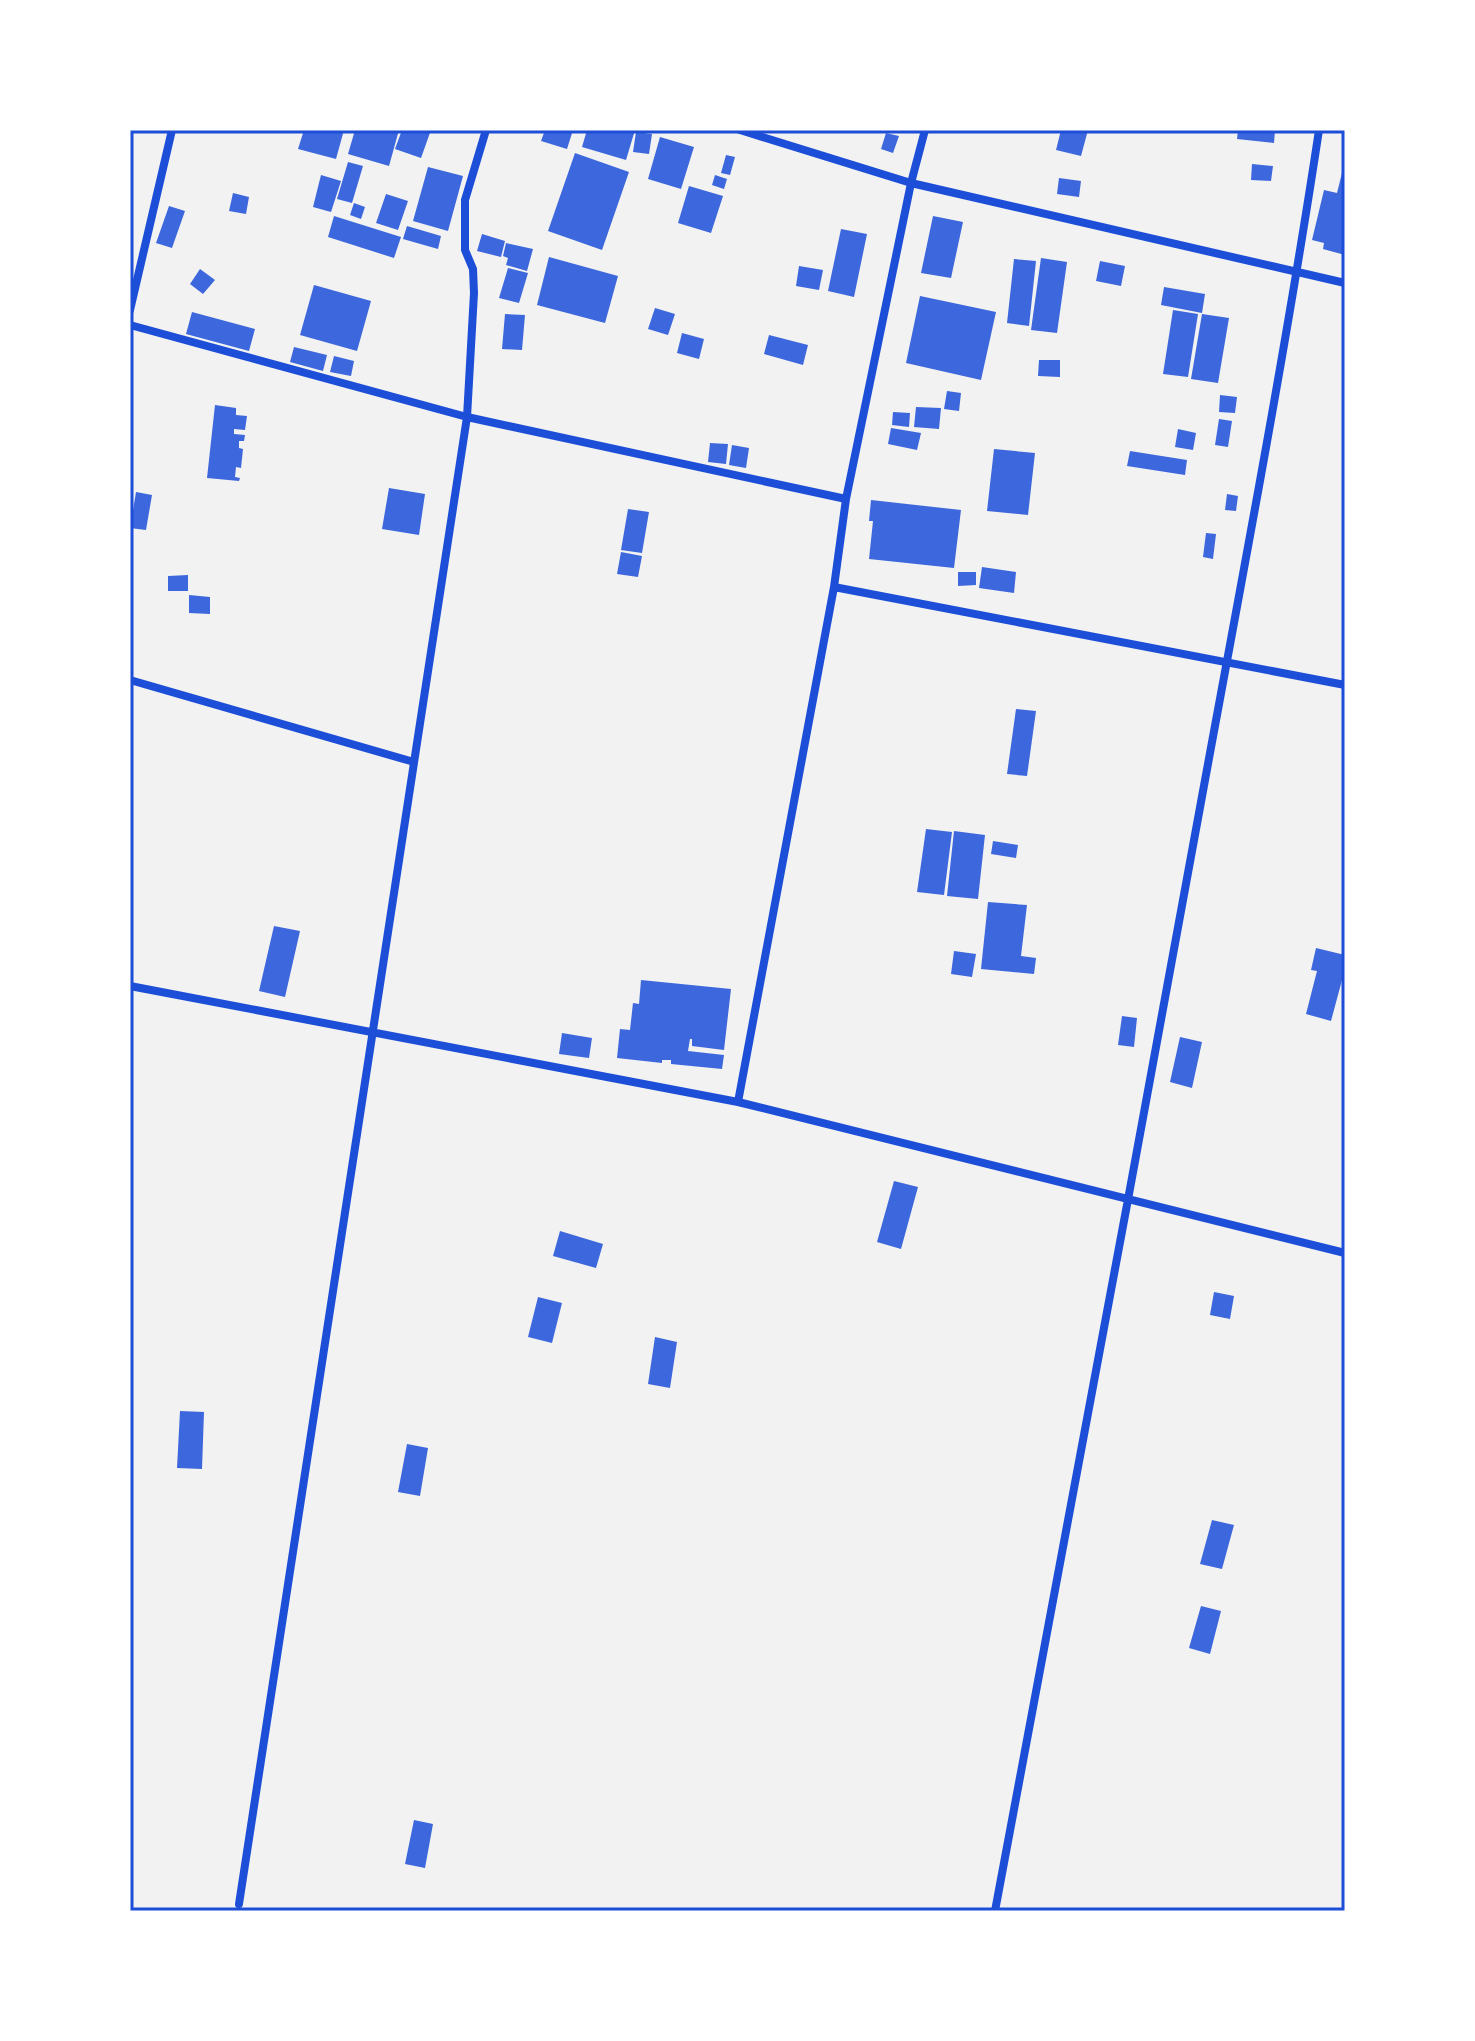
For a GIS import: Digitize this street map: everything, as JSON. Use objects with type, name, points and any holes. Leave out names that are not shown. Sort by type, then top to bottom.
[{"type":"street","points":[[130,310],[172,130]]},
{"type":"street","points":[[239,1904],[467,417],[474,293],[473,269],[465,250],[465,200],[486,130]]},
{"type":"street","points":[[740,130],[911,183],[1345,283]]},
{"type":"street","points":[[738,1102],[834,587],[846,499],[911,183],[925,130]]},
{"type":"street","points":[[995,1911],[1129,1200],[1298,272],[1319,130]]},
{"type":"street","points":[[130,325],[467,417],[846,499]]},
{"type":"street","points":[[834,587],[1345,685]]},
{"type":"street","points":[[130,680],[414,762]]},
{"type":"street","points":[[130,986],[738,1102],[1345,1253]]},
{"type":"building","points":[[304,130],[344,130],[336,159],[298,149]]},
{"type":"building","points":[[355,130],[399,130],[389,166],[348,154]]},
{"type":"building","points":[[402,130],[431,130],[421,158],[395,149]]},
{"type":"building","points":[[545,130],[573,130],[567,149],[541,141]]},
{"type":"building","points":[[587,130],[635,130],[626,160],[582,147]]},
{"type":"building","points":[[1061,130],[1088,130],[1081,156],[1056,150]]},
{"type":"building","points":[[1238,130],[1275,130],[1274,143],[1237,139]]},
{"type":"building","points":[[636,132],[652,134],[649,154],[633,152]]},
{"type":"building","points":[[886,133],[899,136],[893,153],[881,149]]},
{"type":"building","points":[[660,137],[694,147],[681,189],[648,179]]},
{"type":"building","points":[[575,153],[629,172],[602,250],[548,231]]},
{"type":"building","points":[[726,155],[735,157],[730,175],[721,173]]},
{"type":"building","points":[[348,162],[363,166],[352,203],[337,199]]},
{"type":"building","points":[[1252,164],[1273,166],[1271,181],[1251,180]]},
{"type":"building","points":[[1344,165],[1345,255],[1323,249],[1324,243],[1312,240],[1324,190],[1337,193]]},
{"type":"building","points":[[428,167],[463,176],[448,231],[413,221]]},
{"type":"building","points":[[321,175],[341,181],[331,212],[313,207]]},
{"type":"building","points":[[715,175],[727,179],[724,189],[712,185]]},
{"type":"building","points":[[1059,178],[1081,181],[1079,197],[1057,194]]},
{"type":"building","points":[[689,186],[723,196],[711,233],[678,223]]},
{"type":"building","points":[[233,193],[249,197],[246,214],[229,211]]},
{"type":"building","points":[[386,194],[408,201],[398,230],[376,223]]},
{"type":"building","points":[[354,203],[365,207],[361,219],[350,215]]},
{"type":"building","points":[[169,206],[185,211],[172,248],[156,243]]},
{"type":"building","points":[[334,216],[401,237],[394,258],[328,237]]},
{"type":"building","points":[[933,216],[963,222],[951,278],[921,273]]},
{"type":"building","points":[[407,226],[441,236],[438,249],[403,239]]},
{"type":"building","points":[[841,229],[867,234],[854,297],[828,291]]},
{"type":"building","points":[[482,234],[505,241],[501,257],[477,251]]},
{"type":"building","points":[[506,243],[533,249],[527,271],[506,265],[508,258],[503,256]]},
{"type":"building","points":[[549,257],[618,276],[605,323],[537,305]]},
{"type":"building","points":[[1041,258],[1067,262],[1057,333],[1031,330]]},
{"type":"building","points":[[1014,259],[1036,261],[1029,326],[1007,323]]},
{"type":"building","points":[[1100,261],[1125,266],[1121,286],[1096,281]]},
{"type":"building","points":[[799,266],[823,270],[819,290],[796,286]]},
{"type":"building","points":[[508,268],[528,273],[519,303],[499,298]]},
{"type":"building","points":[[200,269],[215,280],[203,294],[190,284]]},
{"type":"building","points":[[314,285],[371,301],[357,351],[300,335]]},
{"type":"building","points":[[1164,287],[1205,294],[1202,313],[1161,305]]},
{"type":"building","points":[[920,296],[996,312],[981,380],[906,363]]},
{"type":"building","points":[[655,308],[675,314],[668,335],[648,329]]},
{"type":"building","points":[[1173,310],[1198,314],[1188,377],[1163,374]]},
{"type":"building","points":[[192,312],[255,329],[249,351],[186,334]]},
{"type":"building","points":[[505,314],[525,315],[522,350],[502,349]]},
{"type":"building","points":[[1202,314],[1229,318],[1218,383],[1191,379]]},
{"type":"building","points":[[682,333],[704,339],[699,359],[677,353]]},
{"type":"building","points":[[769,335],[808,345],[803,365],[764,354]]},
{"type":"building","points":[[294,347],[327,355],[323,371],[290,362]]},
{"type":"building","points":[[334,356],[354,361],[351,376],[330,372]]},
{"type":"building","points":[[1039,360],[1060,360],[1060,377],[1038,376]]},
{"type":"building","points":[[947,391],[961,393],[959,411],[944,409]]},
{"type":"building","points":[[1220,395],[1237,397],[1235,413],[1219,412]]},
{"type":"building","points":[[215,405],[236,408],[236,415],[247,416],[245,430],[234,429],[234,434],[245,435],[244,441],[239,441],[239,448],[243,449],[241,468],[236,467],[235,477],[240,478],[239,481],[207,478]]},
{"type":"building","points":[[916,407],[941,408],[939,429],[914,427]]},
{"type":"building","points":[[893,412],[910,413],[909,427],[892,425]]},
{"type":"building","points":[[1219,419],[1232,421],[1228,447],[1215,445]]},
{"type":"building","points":[[891,428],[921,433],[917,450],[888,444]]},
{"type":"building","points":[[1178,429],[1196,433],[1193,450],[1175,447]]},
{"type":"building","points":[[710,443],[728,444],[726,464],[708,462]]},
{"type":"building","points":[[732,445],[749,448],[746,468],[729,465]]},
{"type":"building","points":[[994,449],[1035,453],[1028,515],[987,511]]},
{"type":"building","points":[[1130,451],[1187,460],[1185,475],[1127,466]]},
{"type":"building","points":[[389,488],[425,494],[419,535],[382,529]]},
{"type":"building","points":[[136,492],[152,495],[146,530],[130,528]]},
{"type":"building","points":[[1227,494],[1238,496],[1236,511],[1225,510]]},
{"type":"building","points":[[871,500],[961,510],[954,568],[869,559],[873,521],[869,521]]},
{"type":"building","points":[[628,509],[649,512],[642,553],[621,550]]},
{"type":"building","points":[[1206,533],[1216,534],[1213,559],[1203,557]]},
{"type":"building","points":[[621,552],[642,556],[638,577],[617,574]]},
{"type":"building","points":[[982,567],[1016,572],[1014,593],[979,588]]},
{"type":"building","points":[[958,572],[976,572],[976,585],[958,586]]},
{"type":"building","points":[[188,575],[188,591],[168,591],[168,576]]},
{"type":"building","points":[[189,595],[210,597],[210,614],[189,613]]},
{"type":"building","points":[[1016,709],[1036,711],[1027,776],[1007,774]]},
{"type":"building","points":[[926,829],[952,832],[944,895],[917,892]]},
{"type":"building","points":[[954,831],[985,835],[978,899],[947,896]]},
{"type":"building","points":[[993,841],[1018,845],[1016,858],[991,854]]},
{"type":"building","points":[[988,902],[1027,905],[1021,956],[1036,958],[1034,974],[981,969]]},
{"type":"building","points":[[274,926],[300,931],[285,997],[259,991]]},
{"type":"building","points":[[1316,948],[1345,955],[1345,969],[1331,1021],[1306,1014],[1317,971],[1311,970]]},
{"type":"building","points":[[954,951],[976,954],[972,977],[951,974]]},
{"type":"building","points":[[641,980],[731,989],[724,1050],[692,1046],[690,1039],[688,1051],[724,1055],[722,1069],[671,1064],[671,1060],[662,1060],[662,1063],[617,1058],[620,1029],[630,1030],[633,1003],[639,1004]]},
{"type":"building","points":[[1122,1016],[1137,1018],[1134,1047],[1118,1045]]},
{"type":"building","points":[[562,1033],[592,1038],[589,1058],[559,1054]]},
{"type":"building","points":[[1180,1037],[1202,1042],[1192,1088],[1170,1082]]},
{"type":"building","points":[[894,1181],[918,1187],[901,1249],[877,1242]]},
{"type":"building","points":[[560,1231],[603,1244],[596,1268],[553,1256]]},
{"type":"building","points":[[1214,1292],[1234,1296],[1230,1319],[1210,1315]]},
{"type":"building","points":[[538,1297],[562,1303],[552,1343],[528,1337]]},
{"type":"building","points":[[655,1337],[677,1342],[670,1388],[648,1384]]},
{"type":"building","points":[[180,1411],[204,1412],[202,1469],[177,1468]]},
{"type":"building","points":[[407,1444],[428,1448],[420,1496],[398,1492]]},
{"type":"building","points":[[1212,1520],[1234,1525],[1222,1569],[1200,1564]]},
{"type":"building","points":[[1201,1606],[1221,1611],[1210,1654],[1189,1648]]},
{"type":"building","points":[[414,1820],[433,1824],[425,1868],[405,1864]]}]
